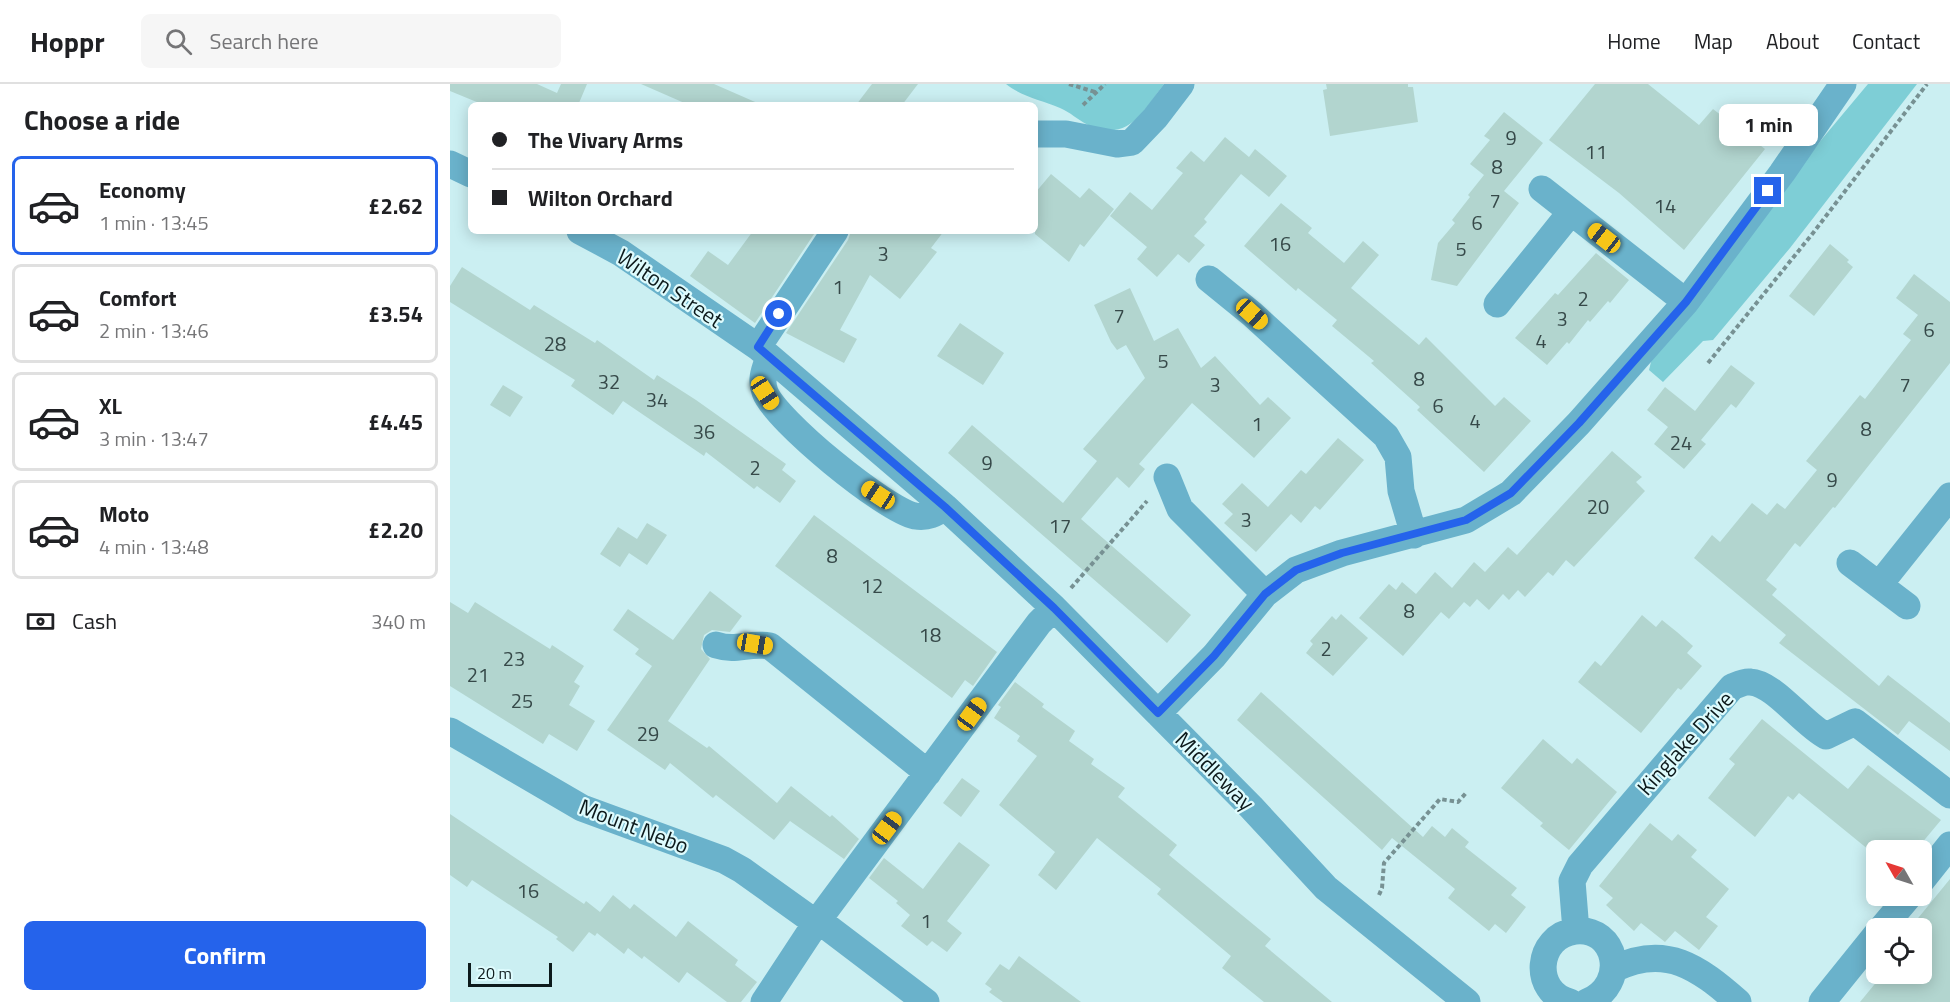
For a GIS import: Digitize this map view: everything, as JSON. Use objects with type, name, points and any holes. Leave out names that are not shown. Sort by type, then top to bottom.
[{"type":"street","points":[[1038,134],[1066,134],[1117,144],[1132,142],[1155,118],[1181,84]]},
{"type":"street","points":[[1158,713],[1214,656],[1265,594],[1296,570],[1342,553],[1466,520],[1511,493],[1579,423],[1686,302],[1844,84]]},
{"type":"street","points":[[450,164],[468,173]]},
{"type":"street","points":[[1542,189],[1686,302]]},
{"type":"street","points":[[1497,304],[1571,212]]},
{"type":"street","name":"Wilton Street","points":[[586,234],[621,253],[763,352]]},
{"type":"street","points":[[833,234],[763,352],[762,378],[765,393],[781,417],[858,482],[898,508],[914,516],[931,516],[945,507]]},
{"type":"street","points":[[1209,279],[1252,314],[1386,436],[1398,457],[1401,491],[1414,535]]},
{"type":"street","name":"Middleway","points":[[763,352],[945,507],[1054,608],[1326,888],[1467,1002]]},
{"type":"street","points":[[1167,477],[1180,509],[1265,594]]},
{"type":"street","points":[[1879,585],[1950,496]]},
{"type":"street","points":[[1850,563],[1907,606]]},
{"type":"street","points":[[764,1002],[817,921],[1054,608]]},
{"type":"street","points":[[716,645],[732,650],[755,644],[770,646],[928,772]]},
{"type":"street","name":"Kinglake Drive","points":[[1576,931],[1572,881],[1580,865],[1732,687],[1749,681],[1768,688],[1813,729],[1826,736],[1855,722],[1950,795]]},
{"type":"street","name":"Mount Nebo","points":[[450,731],[582,808],[724,860],[742,870],[817,921],[926,1002]]},
{"type":"street","points":[[1932,867],[1950,844]]},
{"type":"street","points":[[1890,918],[1901,906]]},
{"type":"street","points":[[1557,1000],[1542,975],[1543,957],[1552,942],[1563,934],[1576,931],[1592,933],[1604,942],[1612,953],[1614,969],[1606,990],[1587,1002]]},
{"type":"street","points":[[1821,1002],[1866,947]]},
{"type":"street","points":[[1614,969],[1630,961],[1669,958],[1708,976],[1738,1002]]},
{"type":"path","points":[[1070,84],[1095,92]]},
{"type":"path","points":[[1083,105],[1105,84]]},
{"type":"path","points":[[1708,363],[1813,233],[1928,84]]},
{"type":"path","points":[[1054,608],[1167,477]]},
{"type":"path","points":[[1361,916],[1382,888],[1384,863],[1440,799],[1458,802],[1466,793]]},
{"type":"shaded area","points":[[1006,84],[1164,84],[1133,122],[1114,130],[1102,130]]},
{"type":"shaded area","points":[[1868,84],[1917,84],[1790,248],[1713,340],[1703,341],[1663,382],[1649,370],[1652,358],[1822,139]]},
{"type":"building","points":[[450,84],[537,84],[557,93],[561,84],[587,84],[579,102],[477,102],[450,91]]},
{"type":"building","points":[[641,84],[714,84],[755,102],[682,102]]},
{"type":"building","points":[[872,84],[918,84],[904,102],[858,102]]},
{"type":"building","points":[[1326,84],[1408,84],[1408,87],[1413,87],[1418,122],[1330,136],[1323,90],[1327,89]]},
{"type":"building","points":[[1595,84],[1648,84],[1699,125],[1713,109],[1765,149],[1684,250],[1619,193],[1549,140]]},
{"type":"building","points":[[1504,112],[1543,143],[1504,191],[1519,203],[1457,286],[1431,280],[1438,243],[1455,223],[1452,220],[1484,175],[1470,164],[1490,140],[1484,136]]},
{"type":"building","points":[[1225,137],[1249,157],[1255,149],[1287,176],[1269,197],[1241,174],[1204,219],[1207,222],[1194,236],[1205,245],[1189,263],[1178,254],[1157,277],[1137,259],[1147,247],[1110,216],[1130,192],[1152,210],[1183,173],[1176,168],[1191,151],[1204,162]]},
{"type":"building","points":[[1051,174],[1080,198],[1089,188],[1114,209],[1084,247],[1080,244],[1069,262],[1035,234],[1038,234],[1038,189]]},
{"type":"building","points":[[1281,203],[1312,228],[1308,233],[1344,263],[1363,241],[1379,255],[1351,288],[1419,345],[1426,337],[1495,406],[1504,397],[1531,421],[1484,472],[1417,410],[1420,407],[1371,363],[1374,361],[1332,326],[1337,320],[1298,288],[1296,291],[1244,246]]},
{"type":"building","points":[[751,234],[814,234],[755,323],[690,276],[708,251],[728,265]]},
{"type":"building","points":[[850,234],[942,234],[931,248],[937,252],[900,299],[870,275],[840,330],[857,339],[844,363],[786,333]]},
{"type":"building","points":[[1830,244],[1849,260],[1847,262],[1853,267],[1814,316],[1789,296]]},
{"type":"building","points":[[1596,253],[1629,280],[1610,303],[1608,301],[1590,322],[1588,320],[1569,344],[1567,342],[1547,365],[1515,338],[1555,293],[1558,295]]},
{"type":"building","points":[[462,267],[530,310],[534,305],[595,343],[597,340],[654,380],[657,375],[786,464],[782,470],[796,481],[780,503],[757,486],[754,489],[706,452],[704,456],[623,401],[613,415],[571,386],[575,380],[450,302],[450,286]]},
{"type":"building","points":[[1914,274],[1950,302],[1950,363],[1835,508],[1833,507],[1800,547],[1795,543],[1766,580],[1777,589],[1772,595],[1879,686],[1888,675],[1950,723],[1950,751],[1909,721],[1898,735],[1779,643],[1786,635],[1694,558],[1712,535],[1720,542],[1752,503],[1767,515],[1777,503],[1785,509],[1817,470],[1806,461],[1860,395],[1865,399],[1911,340],[1903,334],[1918,315],[1896,298]]},
{"type":"building","points":[[1130,288],[1154,341],[1178,328],[1201,368],[1215,356],[1260,405],[1268,397],[1291,418],[1254,458],[1192,403],[1139,464],[1145,469],[1129,488],[1117,477],[1081,519],[1191,615],[1167,643],[948,453],[972,425],[1063,503],[1097,461],[1083,449],[1145,378],[1126,345],[1117,350],[1111,342],[1094,305]]},
{"type":"building","points":[[960,323],[1004,353],[983,385],[937,356]]},
{"type":"building","points":[[1731,365],[1755,383],[1736,408],[1731,404],[1701,440],[1706,444],[1684,469],[1654,444],[1668,427],[1647,410],[1665,387],[1695,411]]},
{"type":"building","points":[[503,385],[523,397],[510,417],[490,405]]},
{"type":"building","points":[[1338,438],[1364,460],[1320,510],[1315,506],[1301,523],[1291,514],[1256,552],[1224,523],[1233,514],[1222,504],[1242,483],[1268,507],[1301,470],[1306,474]]},
{"type":"building","points":[[1612,451],[1642,477],[1636,482],[1645,491],[1574,567],[1566,560],[1553,576],[1548,572],[1525,597],[1518,590],[1509,600],[1503,594],[1489,610],[1477,599],[1470,607],[1464,602],[1449,619],[1441,612],[1403,656],[1359,618],[1389,584],[1396,590],[1402,582],[1416,594],[1435,572],[1452,588],[1474,562],[1485,572],[1508,547],[1517,555]]},
{"type":"building","points":[[814,515],[997,652],[973,686],[965,680],[952,698],[775,566]]},
{"type":"building","points":[[647,523],[667,535],[647,565],[629,553],[620,567],[600,554],[618,527],[637,539]]},
{"type":"building","points":[[710,591],[742,616],[730,632],[712,630],[704,635],[701,649],[710,659],[668,721],[707,748],[709,746],[777,803],[791,786],[830,817],[832,815],[859,839],[844,859],[790,821],[774,840],[716,795],[713,798],[670,763],[665,770],[607,730],[652,666],[635,654],[639,649],[613,630],[628,609],[673,640]]},
{"type":"building","points":[[450,602],[468,613],[475,602],[550,649],[552,645],[584,666],[574,682],[580,686],[569,705],[595,721],[577,751],[549,734],[543,744],[450,686]]},
{"type":"building","points":[[1341,614],[1368,638],[1333,676],[1306,653],[1313,644],[1310,641],[1332,616],[1336,620]]},
{"type":"building","points":[[1642,615],[1656,627],[1662,620],[1677,632],[1693,646],[1687,653],[1702,666],[1681,690],[1678,688],[1641,733],[1578,682],[1595,661],[1601,666]]},
{"type":"building","points":[[1015,682],[1044,704],[1042,707],[1075,731],[1069,741],[1094,759],[1091,764],[1125,788],[1118,797],[1177,845],[1169,855],[1271,939],[1265,946],[1332,1002],[1264,1002],[1222,968],[1231,956],[1157,894],[1161,889],[1097,838],[1056,890],[1038,875],[1055,852],[999,805],[1037,756],[1017,741],[1020,736],[994,718],[1001,707],[998,705]]},
{"type":"building","points":[[1261,692],[1423,837],[1432,826],[1445,837],[1452,828],[1469,842],[1465,847],[1517,888],[1511,895],[1526,907],[1506,933],[1495,924],[1489,931],[1448,898],[1455,889],[1392,838],[1382,850],[1237,720]]},
{"type":"building","points":[[1762,719],[1848,789],[1868,765],[1941,820],[1924,840],[1866,840],[1866,848],[1799,793],[1793,800],[1788,796],[1755,837],[1708,798],[1735,764],[1729,759]]},
{"type":"building","points":[[1543,739],[1572,764],[1577,758],[1617,792],[1569,850],[1540,826],[1543,823],[1501,788]]},
{"type":"building","points":[[962,778],[980,791],[961,817],[943,803]]},
{"type":"building","points":[[450,814],[584,904],[586,901],[600,912],[613,895],[630,909],[634,904],[676,937],[688,921],[738,960],[735,965],[757,982],[741,1002],[727,1002],[687,972],[679,983],[644,956],[642,959],[628,948],[624,954],[597,933],[595,936],[589,932],[573,952],[556,939],[558,937],[472,880],[467,887],[450,875]]},
{"type":"building","points":[[1650,823],[1672,841],[1678,834],[1697,850],[1691,857],[1729,889],[1706,917],[1718,926],[1699,950],[1675,931],[1665,942],[1641,923],[1634,931],[1606,905],[1613,898],[1599,886]]},
{"type":"building","points":[[959,842],[990,865],[947,921],[962,933],[947,952],[932,941],[927,946],[901,926],[910,915],[896,903],[898,901],[869,878],[884,858],[923,889]]},
{"type":"building","points":[[1950,879],[1950,1002],[1860,1002],[1875,984],[1932,984],[1932,918],[1918,918],[1928,906],[1932,906],[1932,901]]},
{"type":"building","points":[[1019,956],[1081,1002],[1003,1002],[989,992],[992,989],[985,984],[1000,964],[1009,970]]},
{"type":"route","points":[[779,314],[758,347],[945,507],[1054,608],[1158,713],[1214,656],[1265,594],[1296,570],[1342,553],[1466,520],[1511,493],[1579,423],[1686,302],[1768,191]]}]
